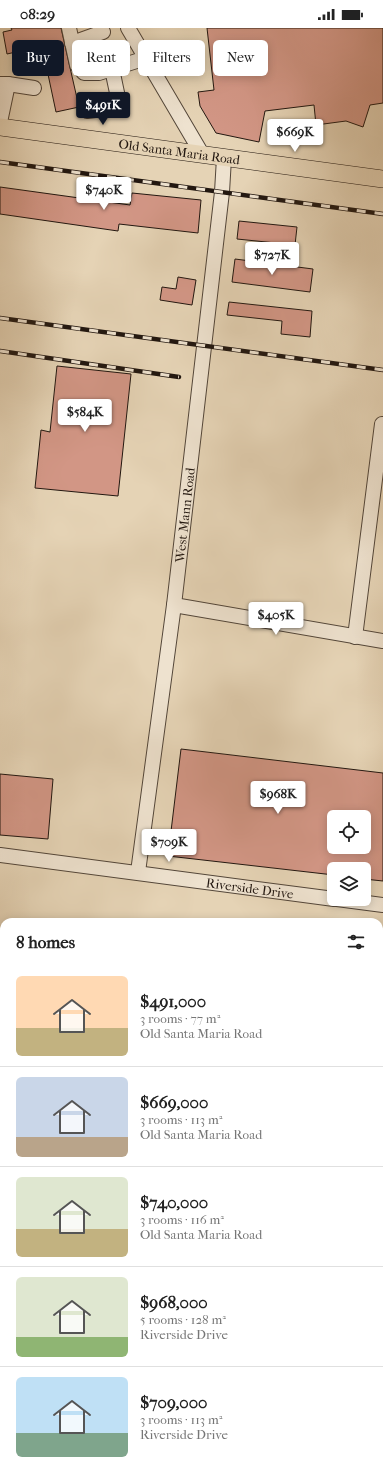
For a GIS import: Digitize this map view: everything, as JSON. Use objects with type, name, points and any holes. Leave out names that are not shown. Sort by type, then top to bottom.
[{"type":"main road","name":"Old Santa Maria Road","points":[[0,127],[383,179]]},
{"type":"street","points":[[68,28],[72,43]]},
{"type":"street","points":[[128,28],[138,45]]},
{"type":"street","points":[[80,40],[103,32]]},
{"type":"street","points":[[88,111],[120,107],[113,76]]},
{"type":"street","points":[[156,76],[202,154]]},
{"type":"street","points":[[0,122],[4,84],[34,88]]},
{"type":"street","name":"West Mann Road","points":[[138,872],[174,605],[222,192],[224,158]]},
{"type":"street","points":[[355,637],[382,424]]},
{"type":"street","points":[[174,605],[383,641]]},
{"type":"street","name":"Riverside Drive","points":[[0,855],[327,898]]},
{"type":"street","name":"Riverside Drive","points":[[371,904],[383,905]]},
{"type":"building","points":[[11,28],[61,28],[64,40],[12,40],[12,53],[7,54],[3,32],[12,30]]},
{"type":"building","points":[[207,28],[383,28],[383,103],[370,105],[363,127],[346,121],[316,125],[314,105],[265,111],[259,142],[216,133],[200,106],[198,92],[214,90]]},
{"type":"building","points":[[64,41],[79,107],[56,112],[48,76],[64,76]]},
{"type":"building","points":[[0,187],[130,205],[132,193],[201,200],[198,233],[119,224],[118,231],[0,214]]},
{"type":"building","points":[[239,221],[297,227],[295,245],[237,239]]},
{"type":"building","points":[[235,259],[313,269],[310,292],[232,282]]},
{"type":"building","points":[[178,277],[196,280],[192,305],[160,300],[162,287],[176,289]]},
{"type":"building","points":[[229,302],[312,311],[310,337],[281,334],[282,321],[227,315]]},
{"type":"building","points":[[57,366],[131,374],[118,496],[35,488],[41,430],[50,432]]},
{"type":"building","points":[[181,749],[383,773],[383,881],[371,880],[371,862],[327,862],[327,874],[168,856]]},
{"type":"building","points":[[0,774],[53,779],[48,839],[0,835]]},
{"type":"railway","points":[[0,162],[383,214]]},
{"type":"railway","points":[[0,318],[383,370]]},
{"type":"railway","points":[[0,351],[179,377]]}]
